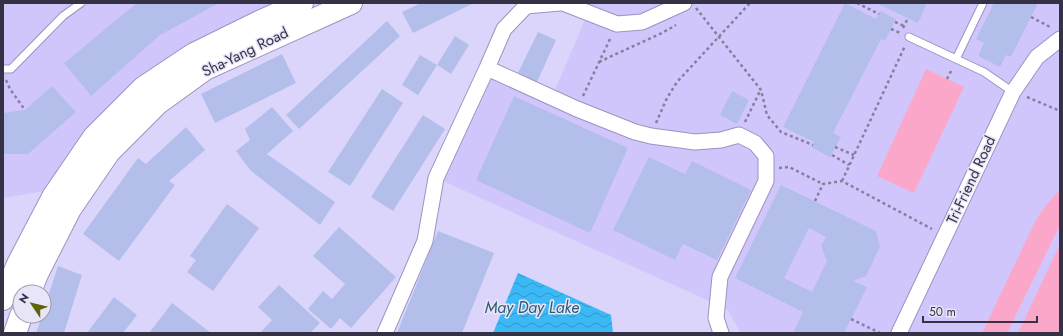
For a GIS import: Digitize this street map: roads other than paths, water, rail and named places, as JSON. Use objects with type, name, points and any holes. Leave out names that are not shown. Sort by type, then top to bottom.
[{"type":"main road","name":"Sha-Yang Road","points":[[3,299],[18,264],[53,198],[94,137],[144,88],[194,54],[257,22],[302,3]]},
{"type":"main road","name":"Sha-Yang Road","points":[[33,284],[70,209],[109,152],[158,103],[205,69],[351,3]]},
{"type":"street","points":[[385,333],[425,241],[436,178],[504,29],[526,6],[561,3],[617,24],[642,22],[688,9]]},
{"type":"street","name":"Tri-Friend Road","points":[[899,333],[1013,92],[1037,57],[1057,34]]},
{"type":"street","points":[[487,68],[577,109],[635,132],[650,136],[695,142],[722,140],[738,136],[755,142],[766,156],[766,181],[720,277],[716,318],[721,333]]},
{"type":"lane","points":[[3,69],[11,69],[63,16],[81,3]]},
{"type":"lane","points":[[956,59],[983,3]]},
{"type":"lane","points":[[909,37],[984,72],[1013,92]]},
{"type":"water","name":"May Day Lake","points":[[518,273],[611,315],[613,333],[493,333]]}]
